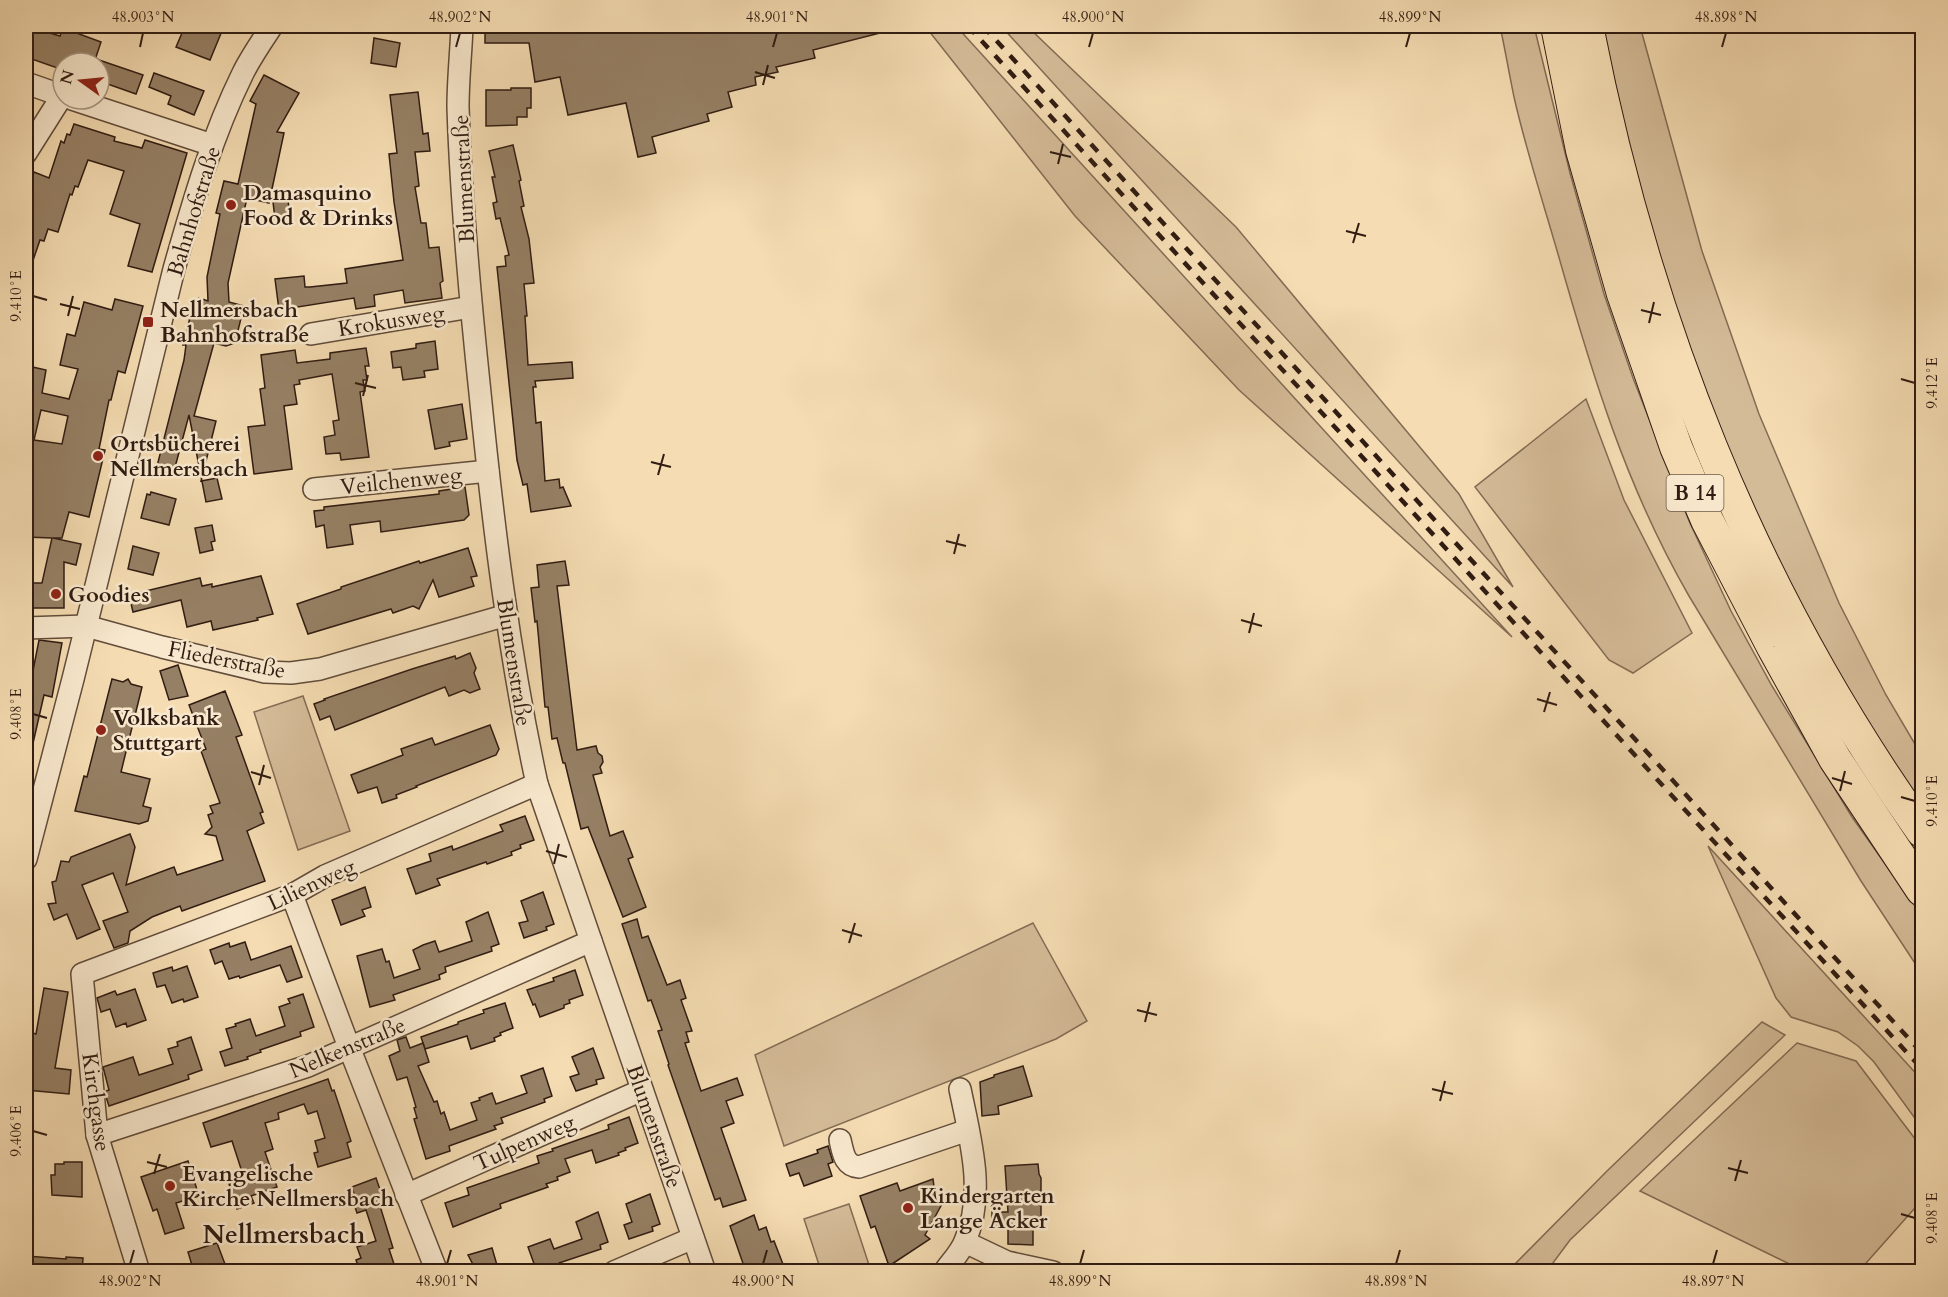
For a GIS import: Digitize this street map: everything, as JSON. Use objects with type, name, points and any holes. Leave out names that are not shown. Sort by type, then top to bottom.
[{"type":"highway","name":"B 14","points":[[1557,26],[1582,150],[1623,294],[1676,447],[1698,499],[1773,647],[1835,759],[1923,890]]},
{"type":"highway","name":"B 14","points":[[1587,26],[1606,119],[1629,212],[1648,275],[1691,399],[1726,486],[1817,668],[1900,800],[1923,831]]},
{"type":"street","name":"Bahnhofstraße","points":[[26,859],[174,269],[212,145],[244,72],[272,26]]},
{"type":"street","name":"Blumenstraße","points":[[462,26],[458,106],[471,307],[488,471],[523,720],[537,784],[705,1272]]},
{"type":"street","points":[[26,83],[51,92]]},
{"type":"street","points":[[26,153],[56,111]]},
{"type":"street","points":[[109,111],[212,145]]},
{"type":"street","name":"Krokusweg","points":[[311,333],[471,307]]},
{"type":"street","name":"Veilchenweg","points":[[314,489],[488,471]]},
{"type":"street","name":"Fliederstraße","points":[[26,628],[86,626],[234,666],[265,672],[291,673],[320,669],[507,615]]},
{"type":"street","name":"Lilienweg","points":[[82,974],[292,895],[326,876],[537,784]]},
{"type":"street","points":[[292,895],[437,1272]]},
{"type":"street","name":"Nelkenstraße","points":[[97,1135],[308,1066],[591,941]]},
{"type":"street","name":"Kirchgasse","points":[[82,974],[97,1135],[139,1272]]},
{"type":"street","points":[[944,1272],[965,1242],[975,1203],[975,1172],[960,1089]]},
{"type":"street","name":"Tulpenweg","points":[[406,1195],[642,1090]]},
{"type":"street","points":[[840,1140],[847,1163],[851,1167],[859,1167],[969,1130]]},
{"type":"street","points":[[614,1272],[693,1238]]},
{"type":"street","points":[[965,1242],[1007,1262],[1053,1272]]},
{"type":"shaded area","points":[[925,26],[956,26],[1512,637],[1239,390],[1075,216]]},
{"type":"shaded area","points":[[1001,26],[1027,26],[1236,227],[1459,494],[1513,587]]},
{"type":"shaded area","points":[[1500,26],[1534,26],[1570,173],[1604,294],[1633,378],[1689,521],[1731,611],[1772,686],[1852,817],[1922,916],[1922,974],[1861,881],[1689,596],[1647,513],[1613,429],[1584,343],[1524,137]]},
{"type":"shaded area","points":[[1602,26],[1640,26],[1702,251],[1759,414],[1839,603],[1886,695],[1922,756],[1922,810],[1819,643],[1743,489],[1689,353],[1648,227]]},
{"type":"shaded area","points":[[1586,399],[1624,500],[1692,633],[1633,673],[1609,660],[1475,487]]},
{"type":"shaded area","points":[[303,696],[350,831],[298,850],[254,712]]},
{"type":"shaded area","points":[[1708,846],[1922,1080],[1922,1128],[1874,1062],[1858,1046],[1838,1032],[1791,1017],[1776,998]]},
{"type":"shaded area","points":[[1033,923],[1087,1021],[1056,1039],[784,1146],[755,1055]]},
{"type":"shaded area","points":[[1762,1022],[1785,1035],[1570,1240],[1547,1271],[1508,1271],[1607,1171]]},
{"type":"shaded area","points":[[1797,1043],[1856,1061],[1922,1148],[1922,1200],[1859,1271],[1804,1271],[1640,1191]]},
{"type":"shaded area","points":[[849,1204],[871,1271],[821,1271],[804,1219]]},
{"type":"building","points":[[26,26],[60,36],[63,28],[101,42],[98,51],[51,51],[51,66],[26,57]]},
{"type":"building","points":[[185,26],[224,26],[210,60],[176,47]]},
{"type":"building","points":[[485,26],[887,26],[888,31],[813,50],[815,58],[776,67],[778,72],[755,77],[756,85],[728,92],[732,107],[707,114],[709,121],[652,137],[656,153],[638,157],[626,103],[568,115],[560,77],[535,82],[529,43],[485,43]]},
{"type":"building","points":[[374,38],[400,43],[396,67],[371,63]]},
{"type":"building","points":[[111,64],[143,75],[136,94],[111,85]]},
{"type":"building","points":[[154,73],[204,91],[194,115],[168,104],[171,96],[149,87]]},
{"type":"building","points":[[264,75],[299,93],[277,132],[284,133],[269,203],[247,198],[228,283],[229,302],[244,306],[235,343],[226,346],[214,343],[194,416],[216,421],[202,479],[189,415],[174,471],[155,474],[184,360],[186,345],[183,345],[194,302],[197,303],[199,298],[208,301],[207,277],[220,214],[216,213],[224,181],[238,184],[256,104],[250,101]]},
{"type":"building","points":[[511,88],[531,88],[531,108],[527,108],[527,117],[517,117],[517,125],[486,126],[486,90],[511,90]]},
{"type":"building","points":[[418,92],[423,134],[428,133],[430,151],[415,152],[419,186],[415,187],[421,223],[426,223],[429,248],[439,247],[443,281],[440,283],[442,298],[405,303],[403,290],[374,295],[375,306],[356,309],[354,298],[279,310],[275,279],[304,276],[305,287],[347,283],[345,269],[403,260],[389,154],[397,153],[390,95]]},
{"type":"building","points":[[74,124],[115,137],[114,141],[142,148],[145,140],[187,153],[152,272],[128,266],[140,224],[110,214],[124,171],[88,160],[78,187],[75,186],[72,195],[70,194],[58,232],[48,229],[44,241],[40,240],[28,275],[26,274],[26,186],[29,187],[34,172],[49,178],[61,141],[64,143]]},
{"type":"building","points":[[513,145],[521,180],[519,181],[524,206],[521,207],[529,239],[534,283],[524,284],[528,365],[572,362],[573,378],[535,381],[536,387],[533,387],[536,423],[541,422],[545,481],[559,479],[560,488],[563,487],[571,506],[531,512],[527,484],[523,485],[517,460],[497,267],[506,266],[505,256],[509,255],[500,218],[496,219],[493,203],[497,202],[492,177],[495,177],[489,151]]},
{"type":"building","points":[[288,200],[290,217],[275,219],[273,202]]},
{"type":"building","points":[[115,299],[143,306],[125,373],[118,371],[111,400],[109,400],[99,449],[105,450],[89,517],[69,512],[62,538],[53,538],[81,544],[76,565],[64,562],[64,608],[26,608],[26,583],[42,583],[52,538],[26,537],[26,376],[28,366],[46,370],[42,393],[69,399],[78,369],[60,365],[67,334],[75,336],[84,302],[112,310]],"holes":[[[41,410],[68,416],[62,444],[34,440]]]},
{"type":"building","points":[[435,341],[438,369],[424,371],[425,377],[403,380],[401,367],[393,368],[391,352],[416,348],[416,344]]},
{"type":"building","points":[[366,348],[369,366],[365,366],[367,380],[363,380],[365,391],[360,392],[369,457],[341,460],[340,453],[326,454],[324,437],[335,435],[333,421],[339,420],[332,374],[299,380],[300,384],[294,385],[297,404],[284,406],[292,469],[254,474],[248,427],[265,425],[260,389],[265,388],[261,355],[295,350],[297,363],[330,359],[330,353]]},
{"type":"building","points":[[462,404],[467,439],[449,442],[450,446],[435,449],[428,410]]},
{"type":"building","points":[[217,478],[222,499],[206,502],[202,481]]},
{"type":"building","points":[[465,487],[469,515],[464,520],[381,532],[380,521],[350,525],[353,544],[327,548],[324,525],[316,527],[314,511],[324,510],[324,507],[439,494],[439,491]]},
{"type":"building","points":[[151,492],[176,499],[169,525],[141,518],[147,494],[150,495]]},
{"type":"building","points":[[212,525],[215,541],[211,542],[213,550],[200,553],[195,528]]},
{"type":"building","points":[[133,546],[159,553],[153,575],[128,569]]},
{"type":"building","points":[[468,548],[477,576],[471,577],[474,586],[439,597],[433,580],[419,609],[413,606],[393,613],[391,609],[308,634],[297,604],[419,561],[420,563]]},
{"type":"building","points":[[565,561],[569,585],[557,586],[577,750],[596,746],[598,753],[602,756],[603,762],[600,767],[602,773],[593,775],[610,836],[623,831],[633,857],[628,859],[646,907],[623,917],[588,827],[581,829],[565,763],[563,763],[557,738],[552,739],[548,707],[545,707],[537,621],[535,622],[531,588],[539,587],[537,565]]},
{"type":"building","points":[[261,576],[273,614],[257,618],[258,620],[213,630],[211,621],[187,627],[181,600],[133,612],[129,595],[200,578],[202,586],[212,584],[212,587]]},
{"type":"building","points":[[39,640],[62,643],[52,697],[44,695],[31,752],[26,751],[26,691],[29,691]]},
{"type":"building","points":[[470,653],[480,689],[470,693],[464,690],[449,696],[445,687],[335,730],[330,716],[320,720],[314,704],[324,699],[412,669],[455,656],[456,659]]},
{"type":"building","points":[[178,665],[188,696],[169,700],[160,671]]},
{"type":"building","points":[[112,679],[123,682],[128,679],[131,684],[142,687],[121,772],[150,779],[143,806],[151,808],[148,821],[139,824],[75,811],[84,776],[87,777]]},
{"type":"building","points":[[225,691],[242,735],[236,737],[263,812],[260,813],[264,823],[247,831],[265,881],[182,911],[180,906],[152,917],[130,931],[128,943],[114,948],[103,921],[128,912],[113,873],[82,885],[100,929],[77,939],[67,914],[54,920],[48,904],[56,903],[52,882],[56,881],[61,861],[69,862],[71,857],[130,834],[135,847],[126,885],[174,867],[177,875],[223,860],[216,836],[205,834],[212,827],[208,815],[213,813],[210,806],[220,803],[201,751],[206,749],[189,705]]},
{"type":"building","points":[[490,725],[499,749],[496,755],[416,786],[396,795],[397,798],[382,803],[377,787],[358,793],[351,775],[403,755],[401,749],[432,738],[435,745]]},
{"type":"building","points":[[525,816],[534,840],[520,845],[521,848],[511,852],[512,855],[437,879],[440,885],[416,894],[407,869],[431,861],[429,854],[452,846],[453,850],[503,831],[500,825]]},
{"type":"building","points":[[365,887],[371,907],[362,910],[365,916],[341,925],[332,900]]},
{"type":"building","points":[[543,892],[554,924],[546,927],[547,930],[524,938],[519,923],[528,921],[521,901]]},
{"type":"building","points":[[488,912],[499,944],[491,947],[492,951],[445,967],[446,972],[439,975],[440,979],[393,995],[395,1000],[370,1007],[357,956],[382,949],[386,962],[389,961],[394,978],[420,969],[413,950],[423,945],[435,941],[439,952],[472,941],[466,922]]},
{"type":"building","points":[[637,919],[642,938],[648,936],[667,985],[680,980],[686,998],[681,1000],[692,1031],[686,1032],[689,1042],[685,1043],[701,1091],[737,1078],[743,1095],[726,1101],[734,1123],[721,1128],[746,1200],[723,1207],[720,1198],[715,1200],[668,1065],[658,1031],[662,1030],[651,1000],[648,1001],[622,924]]},
{"type":"building","points":[[245,942],[251,960],[291,946],[302,977],[287,982],[280,965],[240,978],[239,976],[229,979],[222,961],[215,964],[210,950],[229,943],[230,947]]},
{"type":"building","points":[[187,966],[198,997],[172,1003],[165,985],[157,987],[153,973],[172,967],[173,971]]},
{"type":"building","points":[[575,970],[583,995],[569,1000],[570,1003],[564,1005],[564,1008],[540,1017],[527,990],[554,981],[553,978]]},
{"type":"building","points":[[44,988],[68,992],[55,1068],[71,1070],[69,1094],[26,1090],[26,1031],[36,1034]]},
{"type":"building","points":[[135,989],[146,1020],[127,1027],[126,1023],[116,1027],[110,1009],[101,1012],[97,998],[115,991],[117,995]]},
{"type":"building","points":[[303,994],[314,1027],[300,1032],[301,1036],[260,1050],[261,1052],[247,1057],[248,1059],[225,1066],[220,1052],[232,1048],[226,1029],[250,1019],[256,1036],[285,1026],[279,1007],[290,1003],[288,999]]},
{"type":"building","points":[[505,1003],[513,1028],[500,1033],[501,1035],[494,1038],[495,1041],[471,1049],[467,1036],[425,1049],[421,1037],[458,1024],[458,1022],[484,1013],[483,1010]]},
{"type":"building","points":[[191,1037],[202,1070],[188,1075],[189,1079],[109,1106],[106,1091],[109,1090],[103,1067],[133,1057],[139,1075],[173,1064],[168,1049],[178,1046],[177,1042]]},
{"type":"building","points":[[406,1037],[410,1048],[423,1043],[429,1062],[418,1066],[434,1102],[437,1101],[441,1114],[444,1112],[450,1130],[477,1120],[471,1103],[480,1100],[479,1098],[492,1093],[496,1104],[527,1093],[521,1076],[543,1068],[552,1096],[544,1099],[545,1102],[501,1118],[503,1123],[494,1126],[496,1129],[449,1146],[450,1151],[426,1159],[414,1119],[417,1118],[414,1108],[416,1107],[407,1077],[397,1080],[389,1056],[400,1051],[397,1040]]},
{"type":"building","points":[[593,1048],[604,1078],[596,1080],[597,1084],[576,1091],[570,1077],[579,1074],[572,1057]]},
{"type":"building","points":[[1023,1066],[1032,1096],[998,1106],[999,1114],[982,1116],[980,1082]]},
{"type":"building","points":[[328,1079],[351,1141],[347,1143],[351,1157],[318,1167],[314,1153],[318,1152],[315,1141],[325,1138],[317,1111],[308,1114],[304,1104],[278,1113],[279,1119],[265,1123],[273,1149],[265,1152],[277,1187],[251,1196],[254,1203],[237,1209],[229,1184],[244,1178],[232,1141],[211,1147],[203,1123]]},
{"type":"building","points":[[629,1117],[638,1143],[625,1148],[626,1150],[618,1153],[619,1155],[596,1163],[592,1150],[565,1159],[570,1172],[546,1184],[548,1187],[500,1204],[501,1208],[453,1227],[445,1203],[469,1195],[467,1188],[539,1163],[537,1156],[609,1129],[608,1125]]},
{"type":"building","points":[[828,1146],[833,1162],[828,1164],[832,1176],[804,1186],[799,1173],[790,1176],[786,1164],[818,1153],[817,1150]]},
{"type":"building","name":"Evangelische Kirche Nellmersbach","points":[[188,1161],[199,1196],[176,1203],[184,1228],[165,1234],[157,1209],[153,1211],[141,1177]]},
{"type":"building","points":[[64,1162],[82,1162],[82,1197],[52,1195],[51,1175],[55,1175],[55,1164],[64,1164]]},
{"type":"building","points":[[1038,1164],[1041,1178],[1041,1228],[1033,1228],[1033,1245],[1008,1244],[1008,1228],[992,1228],[992,1212],[1008,1212],[1005,1166]]},
{"type":"building","points":[[376,1178],[385,1204],[380,1206],[393,1248],[389,1249],[394,1264],[378,1269],[379,1272],[360,1272],[356,1260],[361,1258],[357,1247],[376,1241],[366,1210],[357,1213],[352,1198],[355,1197],[352,1187]]},
{"type":"building","points":[[933,1179],[936,1202],[942,1204],[925,1235],[930,1239],[889,1266],[875,1226],[871,1228],[860,1196],[897,1183],[900,1191]]},
{"type":"building","points":[[650,1194],[660,1224],[652,1227],[653,1231],[629,1239],[624,1225],[632,1222],[626,1204]]},
{"type":"building","points":[[598,1212],[608,1242],[600,1245],[601,1249],[559,1263],[560,1267],[546,1272],[537,1272],[528,1247],[550,1239],[554,1249],[582,1239],[576,1222]]},
{"type":"building","points":[[754,1215],[759,1230],[766,1227],[771,1242],[774,1241],[786,1272],[746,1272],[730,1226]]},
{"type":"building","points":[[217,1243],[228,1272],[194,1272],[188,1252]]},
{"type":"building","points":[[492,1248],[499,1272],[477,1272],[468,1255]]},
{"type":"building","points":[[26,1256],[83,1258],[82,1272],[26,1272]]},
{"type":"railway","points":[[968,26],[1922,1069]]},
{"type":"railway","points":[[983,26],[1922,1053]]},
{"type":"place","name":"Damasquino Food & Drinks","points":[[231,205]]},
{"type":"place","name":"Nellmersbach Bahnhofstraße","points":[[148,322]]},
{"type":"place","name":"Ortsbücherei Nellmersbach","points":[[98,456]]},
{"type":"place","name":"Goodies","points":[[56,594]]},
{"type":"place","name":"Volksbank Stuttgart","points":[[101,730]]},
{"type":"place","name":"Evangelische Kirche Nellmersbach","points":[[170,1186]]},
{"type":"place","name":"Kindergarten Lange Äcker","points":[[908,1208]]},
{"type":"district","name":"Nellmersbach","points":[[284,1234]]}]
